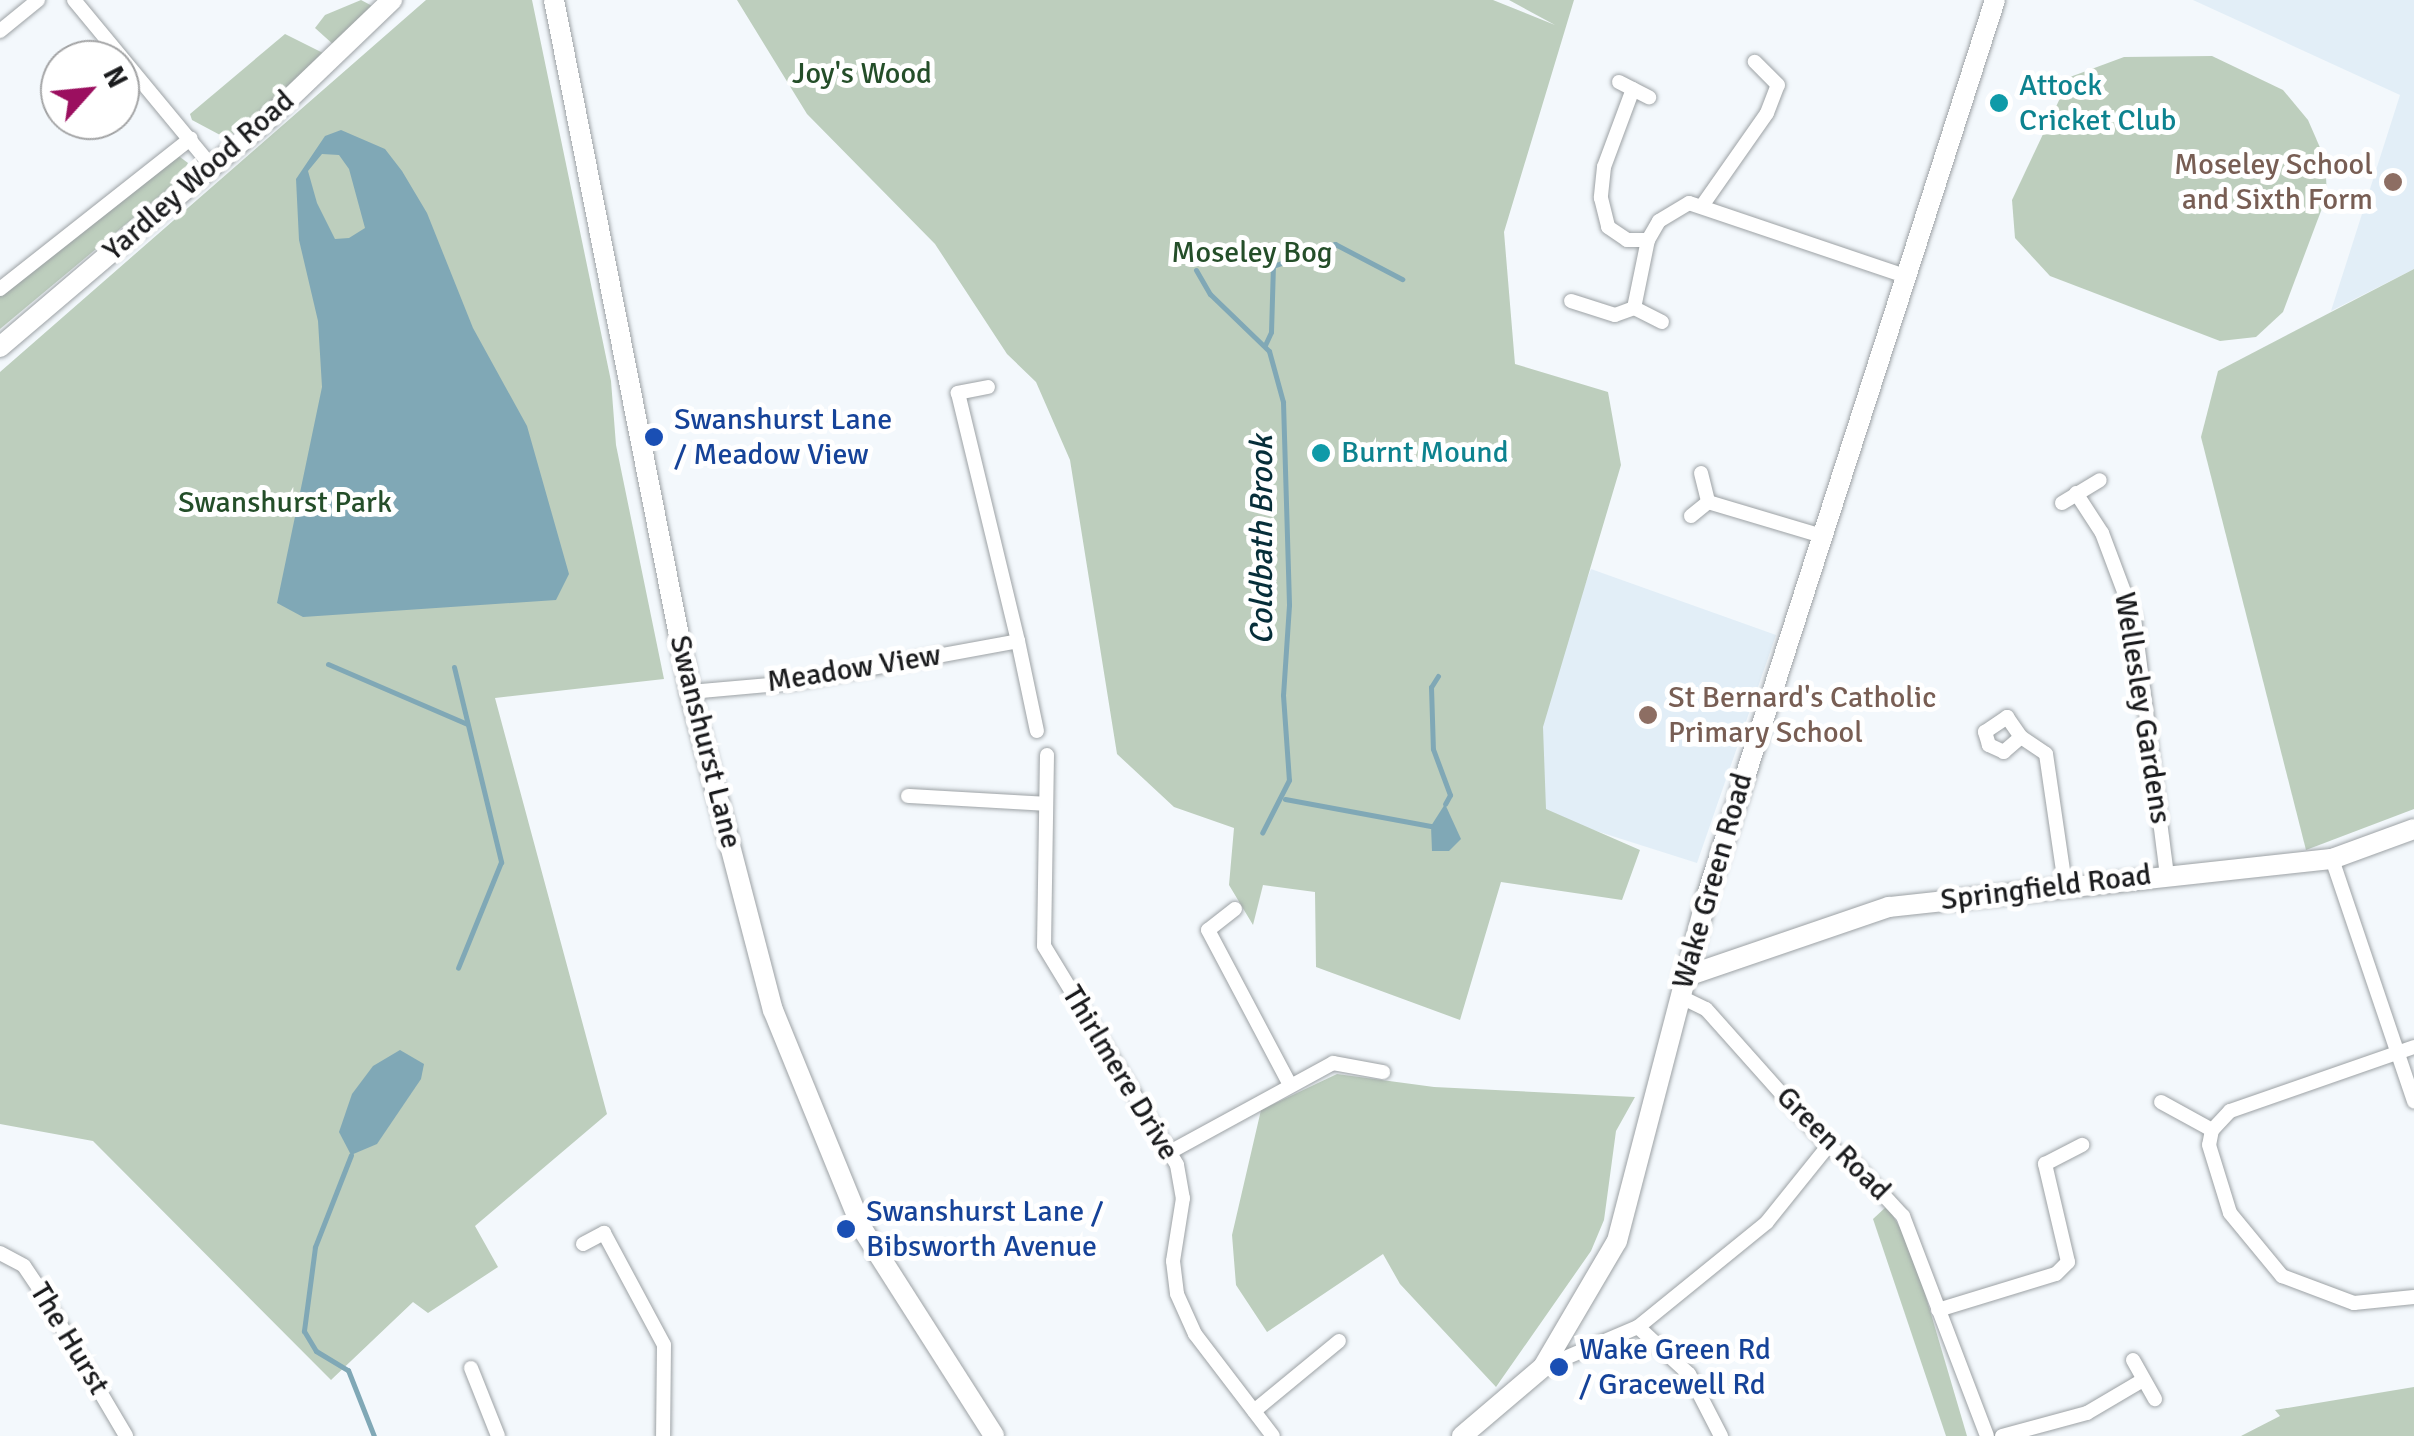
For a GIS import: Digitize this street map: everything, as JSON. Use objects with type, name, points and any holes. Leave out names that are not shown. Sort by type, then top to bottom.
[{"type":"street","points":[[0,31],[38,0]]},
{"type":"street","points":[[74,0],[212,166]]},
{"type":"street","name":"Yardley Wood Road","points":[[0,346],[212,166],[392,0]]},
{"type":"street","name":"Swanshurst Lane","points":[[554,0],[690,692],[773,1010],[809,1108],[880,1261],[994,1436]]},
{"type":"street","name":"Wake Green Road","points":[[1462,1436],[1543,1367],[1580,1315],[1617,1241],[1682,986],[1995,0]]},
{"type":"street","points":[[1634,308],[1648,240],[1674,210],[1704,203],[1767,114],[1778,85],[1755,62]]},
{"type":"street","points":[[1648,240],[1626,240],[1608,228],[1601,198],[1604,167],[1626,86],[1650,97]]},
{"type":"street","name":"Yardley Wood Road","points":[[0,289],[191,138]]},
{"type":"street","points":[[1704,203],[1738,222],[1828,245],[1908,277]]},
{"type":"street","points":[[1571,301],[1615,315],[1634,308],[1662,322]]},
{"type":"street","points":[[988,387],[958,393],[1037,731]]},
{"type":"street","points":[[1701,473],[1708,502]]},
{"type":"street","points":[[2062,503],[2100,480]]},
{"type":"street","name":"Wellesley Gardens","points":[[2076,493],[2102,533],[2134,618],[2167,874]]},
{"type":"street","points":[[1708,502],[1822,536]]},
{"type":"street","points":[[1691,516],[1708,502]]},
{"type":"street","name":"Meadow View","points":[[690,692],[790,683],[1018,640]]},
{"type":"street","points":[[2020,736],[2044,750],[2051,763],[2065,884]]},
{"type":"street","name":"Thirlmere Drive","points":[[1047,755],[1044,946],[1170,1152],[1183,1198],[1173,1261],[1178,1294],[1195,1334],[1273,1436]]},
{"type":"street","points":[[908,796],[1046,804]]},
{"type":"street","name":"Springfield Road","points":[[1682,986],[1849,916],[2065,884],[2332,859],[2414,829]]},
{"type":"street","points":[[2332,859],[2414,1101]]},
{"type":"street","points":[[1235,909],[1208,930],[1289,1083]]},
{"type":"street","name":"Green Road","points":[[1682,986],[1828,1146],[1852,1160],[1903,1216],[1987,1436]]},
{"type":"street","points":[[2414,1047],[2241,1106],[2212,1130],[2211,1162],[2230,1213],[2282,1276],[2354,1303],[2414,1297]]},
{"type":"street","points":[[1170,1152],[1289,1083],[1333,1063],[1382,1072]]},
{"type":"street","points":[[2161,1102],[2212,1130]]},
{"type":"street","points":[[1938,1310],[2056,1274],[2068,1262],[2045,1164],[2082,1145]]},
{"type":"street","points":[[1543,1367],[1638,1326],[1767,1222],[1828,1146]]},
{"type":"street","points":[[582,1244],[604,1233],[664,1345],[663,1436]]},
{"type":"street","name":"The Hurst","points":[[0,1253],[24,1266],[126,1436]]},
{"type":"street","points":[[1638,1326],[1689,1374],[1721,1436]]},
{"type":"street","points":[[1254,1412],[1339,1342]]},
{"type":"street","points":[[2133,1360],[2155,1398]]},
{"type":"street","points":[[471,1368],[498,1436]]},
{"type":"street","points":[[2002,1436],[2087,1413],[2143,1380]]},
{"type":"shaded area","name":"Moseley School and Sixth Form","points":[[2193,0],[2414,0],[2414,269],[2331,311],[2400,95]]},
{"type":"shaded area","name":"St Bernard's Catholic Primary School","points":[[1591,569],[1776,635],[1697,863],[1521,807],[1565,636]]},
{"type":"green space","points":[[361,0],[376,8],[335,46],[315,28],[325,15]]},
{"type":"green space","name":"Swanshurst Park","points":[[426,0],[532,0],[611,381],[616,445],[664,679],[495,698],[607,1114],[475,1226],[498,1267],[428,1313],[413,1302],[331,1380],[93,1141],[0,1124],[0,372]]},
{"type":"green space","name":"Moseley Bog","points":[[737,0],[1493,0],[1555,25],[1509,0],[1574,0],[1504,232],[1515,364],[1608,392],[1621,465],[1543,727],[1546,809],[1640,850],[1622,900],[1501,882],[1460,1020],[1316,967],[1315,892],[1263,885],[1253,925],[1229,885],[1234,828],[1174,807],[1117,754],[1070,460],[1036,382],[1007,354],[935,244],[807,114]]},
{"type":"green space","points":[[285,34],[325,54],[236,133],[222,136],[192,120],[190,114]]},
{"type":"green space","points":[[2212,56],[2283,90],[2308,120],[2325,159],[2327,195],[2283,312],[2256,337],[2220,341],[2050,276],[2015,238],[2012,200],[2070,77],[2124,57]]},
{"type":"green space","points":[[176,154],[188,163],[180,179],[0,329],[0,293]]},
{"type":"green space","points":[[2414,269],[2414,809],[2306,850],[2201,437],[2218,371]]},
{"type":"green space","points":[[1337,1074],[1434,1087],[1635,1097],[1616,1131],[1604,1220],[1591,1251],[1496,1387],[1400,1284],[1383,1254],[1267,1332],[1236,1285],[1232,1235],[1261,1110]]},
{"type":"green space","points":[[1887,1206],[1911,1246],[1967,1436],[1946,1436],[1873,1219]]},
{"type":"green space","points":[[2414,1387],[2414,1436],[2241,1436],[2280,1416],[2275,1410]]},
{"type":"water","points":[[341,130],[385,149],[427,213],[473,328],[527,426],[569,574],[556,600],[303,617],[277,603],[322,387],[318,321],[299,240],[296,179],[325,136]],"holes":[[[322,154],[339,155],[349,169],[365,228],[349,238],[335,239],[317,203],[308,171]]]},
{"type":"water","points":[[1445,804],[1461,839],[1449,851],[1432,851],[1431,826]]},
{"type":"water","points":[[400,1050],[424,1064],[421,1079],[377,1144],[351,1155],[339,1132],[352,1094],[373,1066]]},
{"type":"waterway","points":[[1265,345],[1271,332],[1273,266],[1335,244],[1402,279]]},
{"type":"waterway","name":"Coldbath Brook","points":[[1196,270],[1210,294],[1269,351],[1283,402],[1289,605],[1283,695],[1289,780],[1262,833]]},
{"type":"waterway","points":[[328,664],[467,724]]},
{"type":"waterway","points":[[454,667],[501,862],[458,968]]},
{"type":"waterway","points":[[1438,676],[1431,687],[1433,749],[1450,795],[1445,804]]},
{"type":"waterway","points":[[1285,799],[1431,826]]},
{"type":"waterway","points":[[351,1155],[315,1247],[304,1331],[316,1351],[348,1370],[374,1436]]},
{"type":"place","name":"Attock Cricket Club","points":[[1999,103]]},
{"type":"place","name":"Moseley School and Sixth Form","points":[[2393,182]]},
{"type":"place","name":"Swanshurst Lane / Meadow View","points":[[654,437]]},
{"type":"place","name":"Burnt Mound","points":[[1321,453]]},
{"type":"place","name":"St Bernard's Catholic Primary School","points":[[1648,715]]},
{"type":"place","name":"Swanshurst Lane / Bibsworth Avenue","points":[[846,1229]]},
{"type":"place","name":"Wake Green Rd / Gracewell Rd","points":[[1559,1367]]},
{"type":"park label","name":"Joy's Wood","points":[[862,74]]}]
